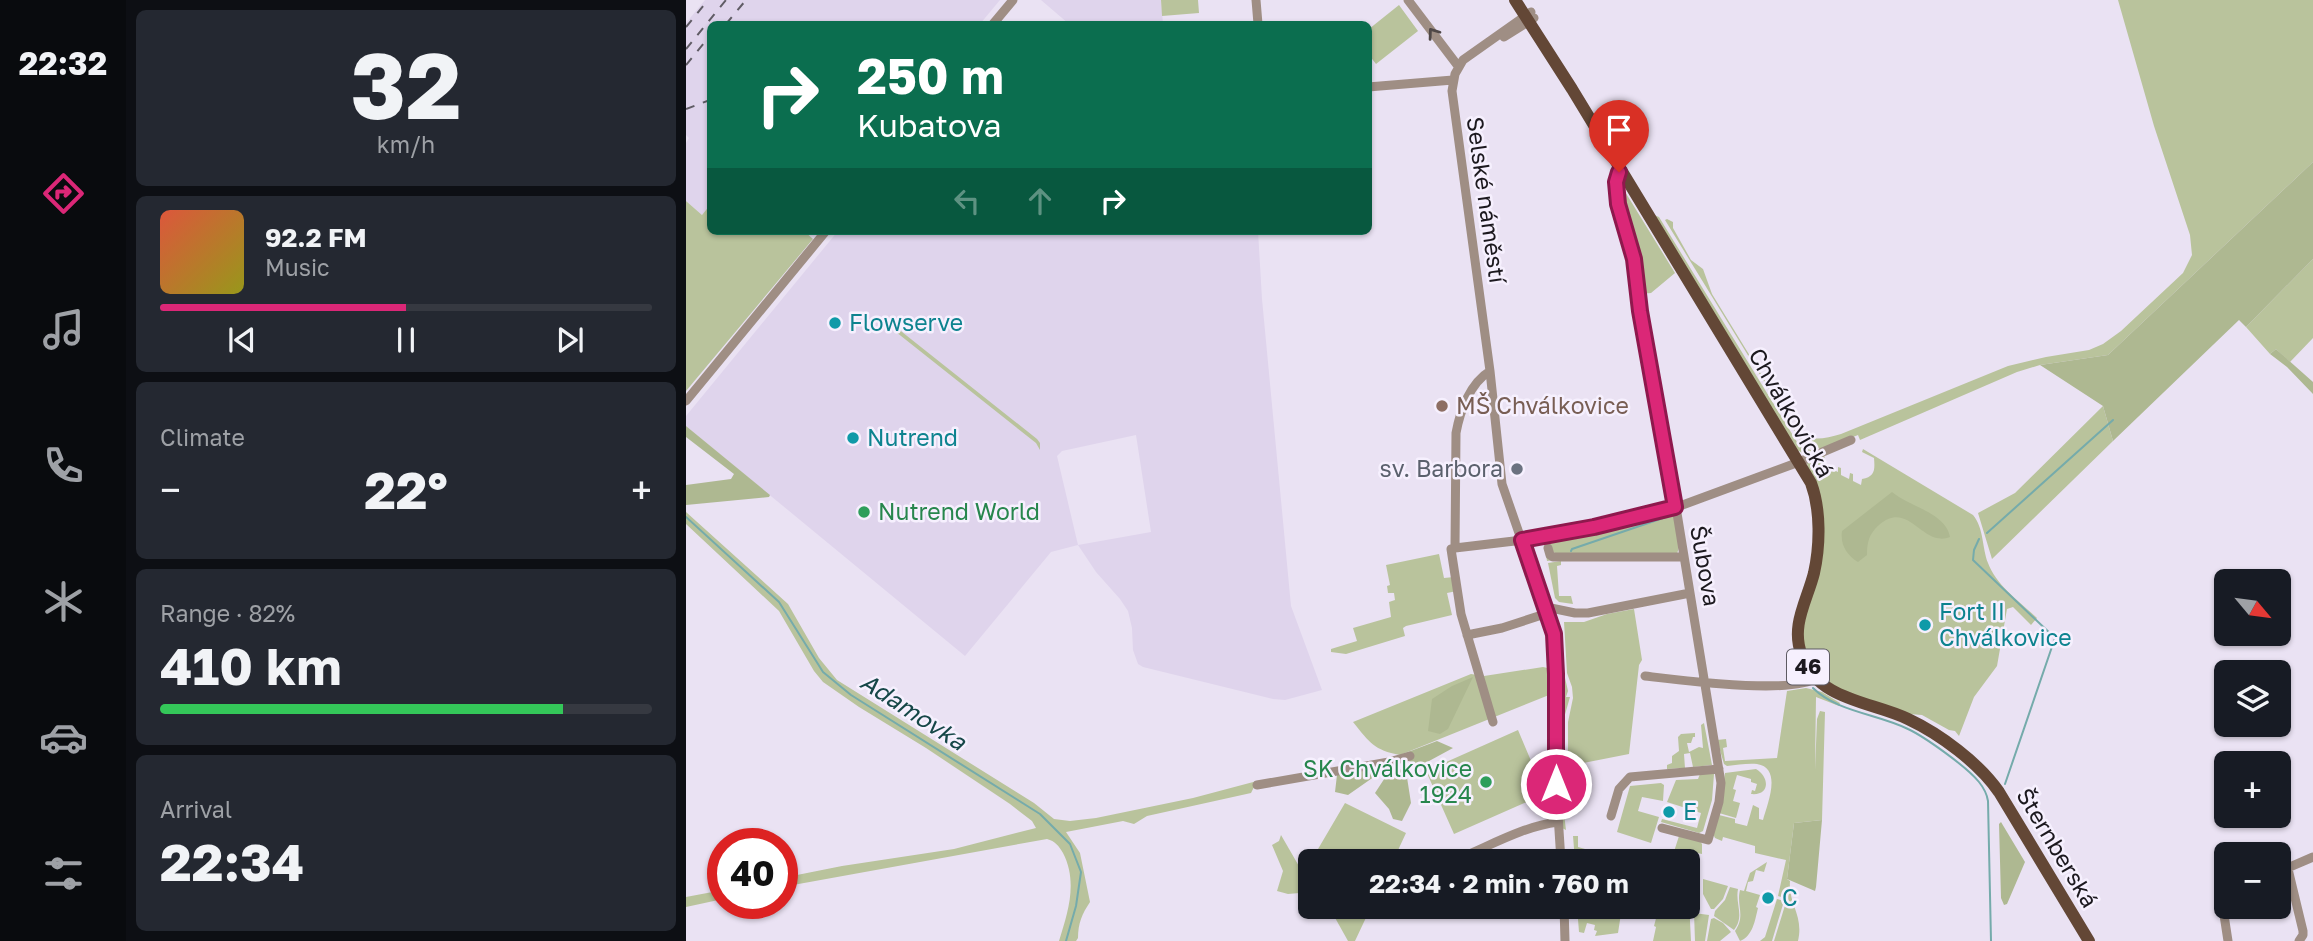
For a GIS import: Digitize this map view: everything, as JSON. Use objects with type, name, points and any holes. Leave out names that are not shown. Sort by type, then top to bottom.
[{"type":"main road","name":"Chválkovická","points":[[1516,0],[1530,17]]},
{"type":"main road","name":"Chválkovická","points":[[1523,0],[1572,89],[1799,462],[1815,494],[1818,519],[1815,566],[1799,617],[1798,638],[1804,661],[1816,678],[1839,695],[1915,722],[1964,756],[1988,777]]},
{"type":"main road","name":"Šternberská","points":[[1988,777],[2089,941]]},
{"type":"street","points":[[996,21],[1013,0]]},
{"type":"street","points":[[1256,0],[1258,21]]},
{"type":"street","points":[[1408,0],[1458,66],[1483,46],[1501,39],[1530,17]]},
{"type":"street","name":"Selské náměstí","points":[[1458,66],[1453,80],[1452,99],[1490,371],[1502,484],[1554,634],[1560,849]]},
{"type":"street","points":[[1372,87],[1453,80]]},
{"type":"street","name":"Šubova","points":[[1621,170],[1616,182],[1616,193],[1634,259],[1640,311],[1721,783],[1719,802],[1708,840],[1662,828]]},
{"type":"street","points":[[686,401],[823,235]]},
{"type":"street","points":[[1490,371],[1481,377],[1470,394],[1460,415],[1456,433],[1453,549],[1461,614],[1493,722]]},
{"type":"street","points":[[1453,549],[1594,527],[1675,507],[1851,440]]},
{"type":"street","points":[[1548,548],[1553,557],[1684,557]]},
{"type":"street","points":[[1468,635],[1502,628],[1547,610],[1588,613],[1690,593]]},
{"type":"street","points":[[1645,676],[1793,687],[1808,684],[1816,678]]},
{"type":"street","points":[[1257,785],[1410,756]]},
{"type":"street","points":[[1611,816],[1619,789],[1630,777],[1719,769]]},
{"type":"street","points":[[1481,849],[1539,825],[1558,822]]},
{"type":"street","points":[[2291,867],[2313,857]]},
{"type":"street","points":[[2291,894],[2303,931],[2302,940]]},
{"type":"street","points":[[1564,919],[1565,941]]},
{"type":"street","points":[[2225,919],[2228,941]]},
{"type":"shaded area","points":[[705,0],[1000,0],[982,21],[707,21],[707,209],[702,215],[686,201],[686,143],[689,138],[686,135],[686,23]]},
{"type":"shaded area","points":[[1041,0],[1161,0],[1163,21],[1066,21]]},
{"type":"shaded area","points":[[835,235],[1258,235],[1291,606],[1322,690],[1285,700],[1273,699],[1143,667],[1138,664],[1133,650],[1128,611],[1078,545],[1051,552],[965,656],[686,426],[686,416]],"holes":[[[1136,435],[1151,532],[1078,545],[1057,456],[1062,451]]]},
{"type":"green space","points":[[1161,0],[1198,0],[1199,13],[1162,16]]},
{"type":"green space","points":[[2118,0],[2313,0],[2313,162],[2108,355],[2040,365],[2017,372],[1860,440],[1858,435],[1823,449],[1803,445],[1665,220],[1673,222],[1673,228],[1691,260],[1703,269],[1712,294],[1794,428],[1810,438],[1841,434],[2008,366],[2089,350],[2103,344],[2121,331],[2183,273],[2192,255],[2190,235],[2154,126]]},
{"type":"green space","points":[[1399,5],[1418,31],[1376,64],[1372,59],[1372,27]]},
{"type":"green space","points":[[2313,162],[2313,259],[2246,327],[2239,320],[2113,441],[2103,406],[2040,365],[2108,355]]},
{"type":"green space","points":[[1619,182],[1675,273],[1651,293],[1640,294],[1621,206]]},
{"type":"green space","points":[[686,201],[702,215],[707,209],[707,235],[808,235],[813,239],[686,391]]},
{"type":"green space","points":[[1654,215],[1659,217],[1797,442],[1803,448],[1815,451],[1806,455],[1797,450]]},
{"type":"green space","points":[[2313,259],[2313,338],[2290,362],[2276,349],[2270,354],[2246,327]]},
{"type":"green space","points":[[897,328],[1037,439],[1040,450],[1036,443],[896,332]]},
{"type":"green space","points":[[2276,349],[2313,382],[2313,394],[2270,354]]},
{"type":"green space","points":[[2103,406],[2113,441],[1992,559],[1978,513],[2015,493]]},
{"type":"green space","points":[[686,426],[770,495],[769,497],[686,505],[686,485],[731,479],[734,474],[686,437]]},
{"type":"green space","points":[[1863,449],[1973,515],[1977,520],[1992,571],[2009,593],[2037,618],[2031,625],[2013,607],[2007,609],[1997,666],[1974,697],[1959,736],[1955,731],[1922,715],[1909,714],[1838,689],[1814,669],[1803,645],[1802,630],[1820,560],[1807,463],[1824,455],[1827,467],[1838,472],[1838,467],[1841,468],[1841,475],[1849,479],[1850,473],[1853,474],[1853,481],[1861,485],[1862,479],[1872,475],[1874,466],[1874,458],[1862,452]]},
{"type":"green space","points":[[1892,492],[1935,516],[1947,529],[1950,537],[1940,539],[1907,520],[1899,517],[1890,519],[1873,532],[1868,542],[1867,555],[1858,562],[1845,549],[1842,531]]},
{"type":"green space","points":[[686,512],[788,604],[819,658],[837,680],[1034,803],[1054,819],[1070,821],[1096,818],[1193,798],[1257,781],[1251,793],[1147,816],[1134,824],[1123,821],[1066,832],[1080,853],[1090,902],[1081,919],[1076,941],[1059,941],[1070,897],[1070,875],[1061,850],[1055,842],[1047,839],[798,884],[798,875],[954,849],[1036,828],[1032,821],[1010,804],[823,682],[779,611],[686,524]]},
{"type":"green space","points":[[1670,514],[1675,517],[1679,547],[1677,554],[1555,553],[1547,548],[1563,559],[1547,561],[1544,543]]},
{"type":"green space","points":[[1439,554],[1444,578],[1454,577],[1457,591],[1447,593],[1452,615],[1406,626],[1403,628],[1405,636],[1346,654],[1331,652],[1331,649],[1357,641],[1353,628],[1391,617],[1389,602],[1395,600],[1394,593],[1388,593],[1387,586],[1390,585],[1386,565]]},
{"type":"green space","points":[[1561,561],[1561,565],[1557,566],[1559,596],[1571,596],[1573,604],[1559,602],[1555,598],[1548,563]]},
{"type":"green space","points":[[1634,609],[1642,660],[1639,665],[1629,754],[1568,766],[1568,722],[1573,698],[1567,673],[1564,622],[1584,622]]},
{"type":"green space","points":[[1557,616],[1561,638],[1562,693],[1563,669],[1568,691],[1566,697],[1570,697],[1562,725],[1563,775],[1559,771]]},
{"type":"green space","points":[[1543,667],[1552,669],[1549,695],[1400,755],[1384,751],[1373,744],[1353,722],[1471,674],[1484,676]]},
{"type":"green space","points":[[1473,677],[1448,729],[1440,734],[1428,731],[1432,699]]},
{"type":"green space","points":[[1806,688],[1822,692],[1840,703],[1839,706],[1816,697],[1815,770],[1817,719],[1820,711],[1825,712],[1822,820],[1794,823],[1787,879],[1790,881],[1791,896],[1798,917],[1798,941],[1774,941],[1787,899],[1778,896],[1786,860],[1755,853],[1755,846],[1723,837],[1722,841],[1713,834],[1719,815],[1735,819],[1735,823],[1747,826],[1753,805],[1759,808],[1759,819],[1763,820],[1770,797],[1769,772],[1757,764],[1727,766],[1724,764],[1717,740],[1726,739],[1727,747],[1723,748],[1725,761],[1777,758],[1787,691]]},
{"type":"green space","points":[[1704,723],[1712,765],[1693,767],[1690,753],[1684,754],[1685,768],[1667,769],[1667,765],[1672,763],[1672,756],[1679,751],[1678,737],[1681,734],[1695,733],[1691,743],[1687,743],[1689,752],[1703,748],[1701,725]]},
{"type":"green space","name":"SK Chválkovice 1924","points":[[1518,730],[1545,794],[1454,834],[1426,771]]},
{"type":"green space","points":[[1437,741],[1453,748],[1418,767],[1400,755]]},
{"type":"green space","points":[[1375,767],[1378,774],[1348,795],[1335,792],[1337,775]]},
{"type":"green space","points":[[1392,767],[1406,771],[1411,803],[1402,821],[1393,819],[1389,809],[1375,793]]},
{"type":"green space","points":[[1756,769],[1766,781],[1765,789],[1751,794],[1757,784],[1737,775],[1733,789],[1736,790],[1733,801],[1740,803],[1736,818],[1719,813],[1725,773]]},
{"type":"green space","points":[[1700,774],[1714,774],[1712,800],[1703,831],[1699,833],[1661,822],[1662,819],[1697,828],[1701,813],[1667,802],[1676,780],[1698,779]]},
{"type":"green space","points":[[1563,775],[1566,830],[1562,828],[1559,776]]},
{"type":"green space","points":[[1664,785],[1663,801],[1642,797],[1638,811],[1659,817],[1651,843],[1617,832],[1630,786]]},
{"type":"green space","points":[[1345,803],[1406,833],[1399,849],[1318,849]]},
{"type":"green space","points":[[1822,820],[1815,891],[1787,879],[1794,823]]},
{"type":"green space","points":[[2001,822],[2025,862],[2007,904],[2004,905],[2001,898]]},
{"type":"green space","points":[[1281,835],[1298,864],[1298,893],[1277,891],[1283,871],[1272,845],[1279,841]]},
{"type":"green space","points":[[1573,836],[1578,836],[1578,847],[1585,849],[1574,849]]},
{"type":"green space","points":[[1679,836],[1699,840],[1702,854],[1700,849],[1675,849]]},
{"type":"green space","points":[[1767,862],[1764,872],[1756,870],[1753,881],[1748,882],[1746,891],[1760,895],[1753,927],[1740,941],[1735,931],[1740,920],[1740,890],[1744,891],[1750,873]]},
{"type":"green space","points":[[1703,879],[1728,886],[1723,899],[1714,909],[1711,909],[1703,894]]},
{"type":"green space","points":[[1730,887],[1738,889],[1739,920],[1734,930],[1714,916]]},
{"type":"green space","points":[[707,893],[707,902],[686,907],[686,897]]},
{"type":"green space","points":[[1777,899],[1784,901],[1772,941],[1760,941],[1765,937]]},
{"type":"green space","points":[[1700,914],[1709,915],[1705,941],[1695,941],[1694,919],[1700,919]]},
{"type":"green space","points":[[1714,918],[1731,932],[1720,941],[1707,941],[1711,919]]},
{"type":"green space","points":[[1336,919],[1365,919],[1355,941],[1348,941]]},
{"type":"green space","points":[[1578,919],[1620,919],[1618,933],[1595,936],[1595,925],[1587,923],[1584,933],[1579,932]]},
{"type":"green space","points":[[1656,919],[1690,919],[1691,941],[1653,941]]},
{"type":"waterway","points":[[1987,533],[2113,420]]},
{"type":"waterway","points":[[1571,551],[1672,515]]},
{"type":"waterway","name":"Adamovka","points":[[686,517],[779,602],[823,672],[851,695],[1040,814],[1070,844],[1081,872],[1076,906],[1066,941]]},
{"type":"waterway","points":[[1979,539],[1973,560],[2055,638],[2005,784]]},
{"type":"waterway","points":[[1813,688],[1846,708],[1915,733],[1956,761],[1980,784],[1988,801],[1991,941]]},
{"type":"railway","points":[[686,27],[708,0]]},
{"type":"railway","points":[[709,21],[726,0]]},
{"type":"railway","points":[[728,21],[746,0]]},
{"type":"railway","points":[[686,49],[707,23]]},
{"type":"railway","points":[[686,65],[704,43]]},
{"type":"railway","points":[[686,109],[707,101]]},
{"type":"place","name":"Flowserve","points":[[835,323]]},
{"type":"place","name":"MŠ Chválkovice","points":[[1442,406]]},
{"type":"place","name":"Nutrend","points":[[853,438]]},
{"type":"place","name":"sv. Barbora","points":[[1517,469]]},
{"type":"place","name":"Nutrend World","points":[[864,512]]},
{"type":"place","name":"Fort II Chválkovice","points":[[1925,625]]},
{"type":"place","name":"SK Chválkovice 1924","points":[[1486,782]]},
{"type":"place","name":"E","points":[[1669,812]]},
{"type":"place","name":"C","points":[[1768,898]]},
{"type":"route","points":[[1556,784],[1554,634],[1522,540],[1594,527],[1675,507],[1640,311],[1636,269],[1616,193],[1619,172]]}]
